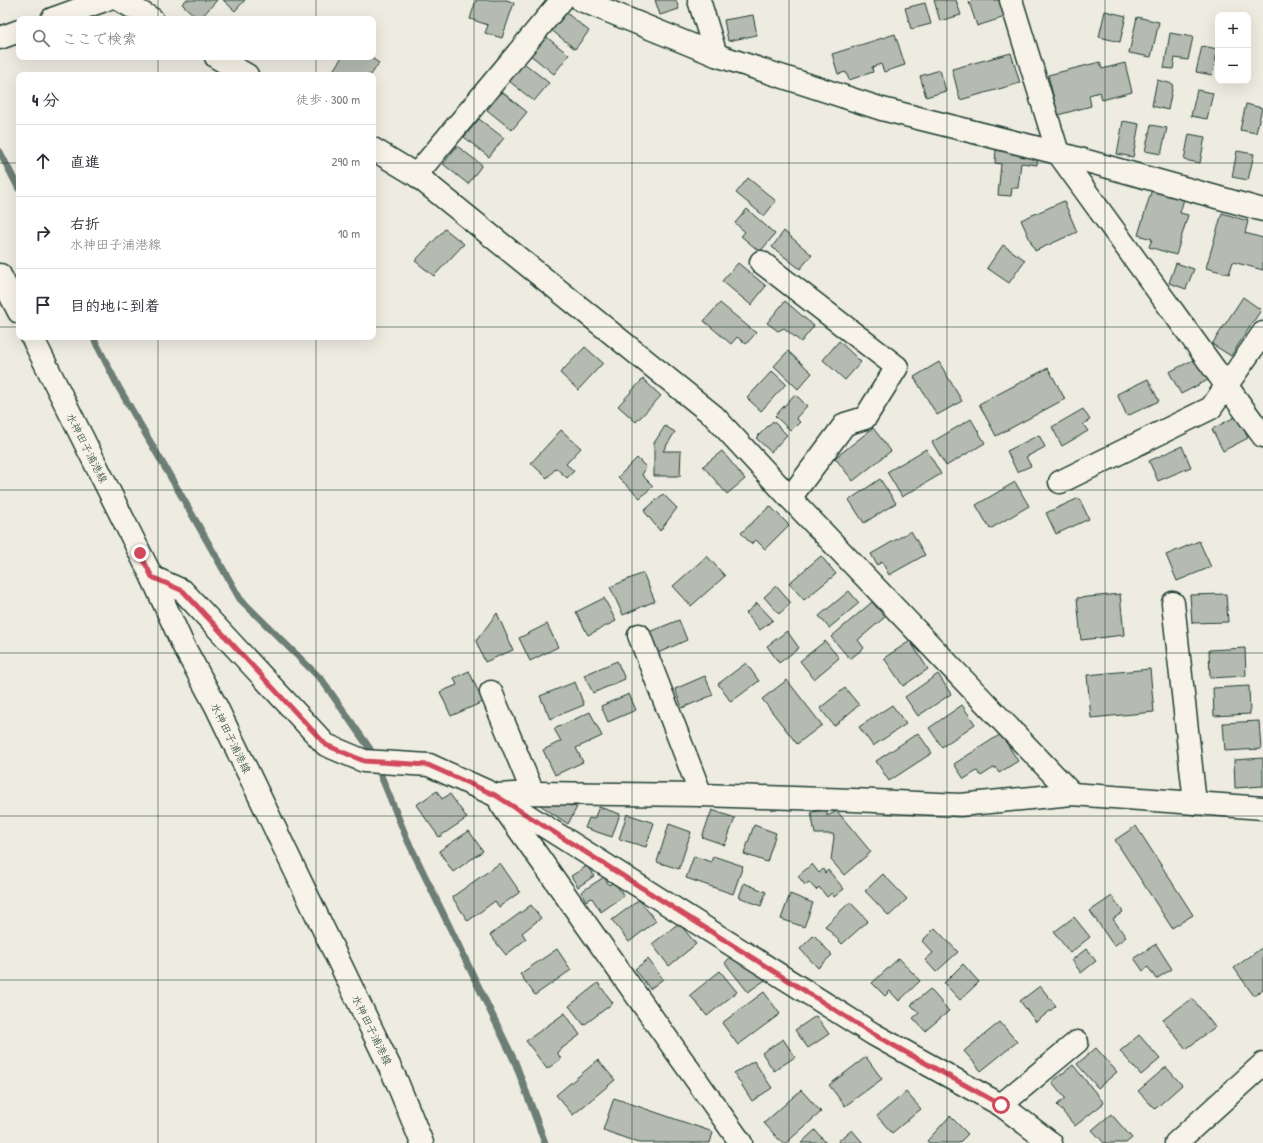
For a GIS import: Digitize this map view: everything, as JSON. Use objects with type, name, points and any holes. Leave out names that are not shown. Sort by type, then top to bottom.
[{"type":"street","points":[[60,16],[105,0]]},
{"type":"street","points":[[120,0],[147,16]]},
{"type":"street","points":[[416,175],[562,0]]},
{"type":"street","points":[[581,0],[716,55],[882,109],[1058,152],[1263,210]]},
{"type":"street","points":[[699,0],[716,55]]},
{"type":"street","points":[[1011,0],[1058,152],[1263,436]]},
{"type":"street","points":[[0,38],[16,32]]},
{"type":"street","points":[[221,60],[242,72]]},
{"type":"street","points":[[376,151],[416,175],[714,416],[790,498],[1072,794]]},
{"type":"street","points":[[761,262],[897,367],[865,418],[845,424],[790,498]]},
{"type":"street","points":[[0,275],[16,306]]},
{"type":"street","points":[[1060,482],[1212,408],[1263,333]]},
{"type":"street","name":"水神田子浦港線","points":[[34,340],[152,577],[183,645],[216,706],[397,1082],[422,1143]]},
{"type":"street","points":[[152,577],[183,591],[326,745],[364,761],[428,765],[495,795],[873,1034],[1001,1105],[1052,1143]]},
{"type":"street","points":[[1173,603],[1195,803]]},
{"type":"street","points":[[639,635],[701,795]]},
{"type":"street","points":[[491,692],[532,793]]},
{"type":"street","points":[[495,795],[532,793],[701,795],[960,805],[1072,794],[1263,808]]},
{"type":"street","points":[[495,795],[741,1143]]},
{"type":"street","points":[[1001,1105],[1077,1042]]},
{"type":"street","points":[[1176,1143],[1263,1064]]},
{"type":"building","points":[[186,0],[217,0],[203,16],[195,16],[182,4]]},
{"type":"building","points":[[223,0],[245,0],[235,11]]},
{"type":"building","points":[[476,0],[507,0],[514,3],[502,38],[485,33],[488,25],[470,19]]},
{"type":"building","points":[[655,0],[676,0],[679,9],[660,15]]},
{"type":"building","points":[[934,0],[956,0],[961,15],[940,21]]},
{"type":"building","points":[[975,0],[1000,0],[1005,17],[977,26],[969,2]]},
{"type":"building","points":[[925,3],[931,24],[911,29],[905,8]]},
{"type":"building","points":[[564,11],[589,31],[575,49],[550,29]]},
{"type":"building","points":[[1105,11],[1126,16],[1120,42],[1099,37]]},
{"type":"building","points":[[753,15],[757,35],[728,41],[724,20]]},
{"type":"building","points":[[1137,17],[1159,22],[1151,57],[1129,53]]},
{"type":"building","points":[[1170,33],[1193,37],[1188,60],[1175,58],[1173,69],[1164,68]]},
{"type":"building","points":[[895,34],[905,65],[884,72],[881,64],[872,67],[873,72],[849,80],[846,72],[838,74],[832,54]]},
{"type":"building","points":[[544,35],[569,55],[554,74],[529,54]]},
{"type":"building","points":[[1202,46],[1215,48],[1215,62],[1212,75],[1196,72]]},
{"type":"building","points":[[1011,53],[1020,83],[960,100],[952,69]]},
{"type":"building","points":[[340,60],[374,60],[379,63],[373,72],[332,72]]},
{"type":"building","points":[[1100,62],[1102,69],[1125,63],[1132,92],[1102,100],[1100,92],[1089,95],[1091,106],[1058,115],[1048,75]]},
{"type":"building","points":[[524,63],[549,83],[534,101],[509,81]]},
{"type":"building","points":[[940,70],[946,91],[926,97],[920,76]]},
{"type":"building","points":[[1157,80],[1173,84],[1168,110],[1152,106]]},
{"type":"building","points":[[1197,90],[1213,93],[1207,119],[1191,116]]},
{"type":"building","points":[[502,92],[527,112],[512,130],[487,110]]},
{"type":"building","points":[[1246,104],[1262,108],[1256,133],[1240,130]]},
{"type":"building","points":[[479,119],[504,138],[489,157],[464,137]]},
{"type":"building","points":[[1123,121],[1139,124],[1133,157],[1117,154]]},
{"type":"building","points":[[1151,125],[1167,128],[1161,154],[1145,151]]},
{"type":"building","points":[[1189,134],[1205,137],[1200,163],[1184,160]]},
{"type":"building","points":[[457,146],[482,165],[468,184],[443,164]]},
{"type":"building","points":[[996,148],[1038,152],[1037,165],[1021,163],[1018,188],[1012,188],[1011,196],[998,195],[1001,164],[995,163]]},
{"type":"building","points":[[1237,151],[1254,154],[1248,180],[1232,177]]},
{"type":"building","points":[[748,178],[776,201],[764,216],[736,193]]},
{"type":"building","points":[[1152,189],[1184,199],[1180,213],[1188,215],[1176,255],[1149,247],[1152,239],[1138,235]]},
{"type":"building","points":[[1064,201],[1077,232],[1035,251],[1021,220]]},
{"type":"building","points":[[747,209],[775,234],[760,252],[741,236],[745,232],[735,223]]},
{"type":"building","points":[[1222,213],[1248,221],[1245,233],[1263,238],[1263,270],[1233,262],[1229,274],[1206,268]]},
{"type":"building","points":[[445,229],[464,244],[434,276],[415,261]]},
{"type":"building","points":[[784,231],[812,255],[800,269],[772,247]]},
{"type":"building","points":[[1003,245],[1025,260],[1009,283],[987,268]]},
{"type":"building","points":[[738,263],[766,286],[751,305],[722,281]]},
{"type":"building","points":[[1176,263],[1194,269],[1186,289],[1169,283]]},
{"type":"building","points":[[1243,297],[1261,310],[1231,356],[1212,344]]},
{"type":"building","points":[[785,301],[814,326],[801,342],[784,328],[778,331],[767,323]]},
{"type":"building","points":[[720,303],[756,333],[746,344],[737,337],[731,344],[704,321]]},
{"type":"building","points":[[839,341],[861,362],[845,380],[823,360]]},
{"type":"building","points":[[585,347],[603,363],[578,390],[560,373]]},
{"type":"building","points":[[788,351],[812,373],[798,389],[774,366]]},
{"type":"building","points":[[1197,358],[1208,380],[1181,394],[1169,372]]},
{"type":"building","points":[[939,362],[962,401],[937,415],[914,377]]},
{"type":"building","points":[[1048,368],[1065,399],[996,436],[979,404]]},
{"type":"building","points":[[772,371],[786,384],[761,411],[747,398]]},
{"type":"building","points":[[643,379],[661,396],[636,422],[618,406]]},
{"type":"building","points":[[1148,379],[1159,401],[1127,416],[1117,394]]},
{"type":"building","points":[[795,394],[807,406],[796,418],[800,422],[791,431],[775,416]]},
{"type":"building","points":[[1083,409],[1090,420],[1083,424],[1088,431],[1062,446],[1052,427]]},
{"type":"building","points":[[1237,416],[1248,438],[1223,451],[1212,429]]},
{"type":"building","points":[[971,419],[985,443],[946,466],[932,442]]},
{"type":"building","points":[[773,421],[787,435],[771,452],[756,438]]},
{"type":"building","points":[[665,426],[675,432],[663,451],[681,451],[680,476],[654,476],[654,443]]},
{"type":"building","points":[[873,428],[891,451],[853,481],[835,458]]},
{"type":"building","points":[[561,430],[581,448],[566,464],[574,471],[567,478],[556,468],[547,478],[531,463]]},
{"type":"building","points":[[1039,435],[1045,447],[1026,457],[1031,466],[1017,472],[1007,451]]},
{"type":"building","points":[[1182,446],[1191,467],[1158,481],[1149,461]]},
{"type":"building","points":[[926,449],[941,474],[902,497],[887,472]]},
{"type":"building","points":[[722,451],[745,479],[727,494],[703,466]]},
{"type":"building","points":[[637,458],[646,467],[642,475],[653,486],[640,498],[618,477]]},
{"type":"building","points":[[880,479],[896,503],[864,523],[849,500]]},
{"type":"building","points":[[1015,482],[1029,506],[990,529],[976,505]]},
{"type":"building","points":[[663,494],[677,508],[660,531],[644,511]]},
{"type":"building","points":[[1079,498],[1089,519],[1056,534],[1046,513]]},
{"type":"building","points":[[770,506],[789,525],[765,549],[756,540],[751,544],[741,533]]},
{"type":"building","points":[[911,531],[925,555],[889,575],[882,562],[877,565],[871,554]]},
{"type":"building","points":[[1199,541],[1211,567],[1177,581],[1166,555]]},
{"type":"building","points":[[707,556],[725,576],[691,606],[673,586]]},
{"type":"building","points":[[821,556],[836,574],[804,600],[789,583]]},
{"type":"building","points":[[643,573],[655,601],[623,615],[610,587]]},
{"type":"building","points":[[776,586],[791,603],[779,614],[764,597]]},
{"type":"building","points":[[849,591],[859,603],[829,628],[819,616]]},
{"type":"building","points":[[1120,594],[1124,635],[1081,640],[1077,598]]},
{"type":"building","points":[[1226,594],[1228,622],[1192,623],[1190,595]]},
{"type":"building","points":[[604,598],[616,621],[588,635],[576,612]]},
{"type":"building","points":[[872,602],[885,617],[858,640],[864,648],[850,659],[831,637]]},
{"type":"building","points":[[757,603],[773,620],[760,630],[746,613]]},
{"type":"building","points":[[497,613],[513,650],[485,662],[476,641]]},
{"type":"building","points":[[679,620],[687,640],[658,653],[649,632]]},
{"type":"building","points":[[547,624],[558,647],[530,661],[519,638]]},
{"type":"building","points":[[787,631],[799,648],[779,663],[767,646]]},
{"type":"building","points":[[825,641],[839,658],[814,679],[800,661]]},
{"type":"building","points":[[910,641],[928,669],[903,686],[884,658]]},
{"type":"building","points":[[1245,648],[1246,676],[1210,678],[1209,650]]},
{"type":"building","points":[[617,661],[625,679],[593,693],[584,675]]},
{"type":"building","points":[[746,663],[759,681],[731,702],[718,684]]},
{"type":"building","points":[[1150,669],[1154,712],[1091,718],[1087,675]]},
{"type":"building","points":[[469,671],[483,702],[451,716],[440,692],[457,685],[454,678]]},
{"type":"building","points":[[938,674],[951,694],[918,716],[905,697]]},
{"type":"building","points":[[705,676],[713,695],[682,708],[675,689]]},
{"type":"building","points":[[787,680],[822,725],[797,744],[762,699]]},
{"type":"building","points":[[575,682],[584,705],[550,719],[540,696]]},
{"type":"building","points":[[1249,686],[1250,714],[1214,716],[1213,688]]},
{"type":"building","points":[[845,688],[859,705],[834,726],[820,708]]},
{"type":"building","points":[[629,694],[636,710],[608,722],[601,706]]},
{"type":"building","points":[[892,705],[906,724],[873,746],[859,727]]},
{"type":"building","points":[[962,705],[975,724],[942,747],[929,728]]},
{"type":"building","points":[[590,712],[602,736],[576,748],[583,762],[555,775],[543,750],[561,741],[554,729]]},
{"type":"building","points":[[1259,721],[1261,749],[1225,751],[1223,723]]},
{"type":"building","points":[[918,733],[932,753],[889,781],[876,761]]},
{"type":"building","points":[[1001,734],[1018,761],[999,773],[995,767],[981,776],[977,771],[964,779],[954,764]]},
{"type":"building","points":[[1263,758],[1263,786],[1235,788],[1234,760]]},
{"type":"building","points":[[437,791],[442,799],[450,794],[467,818],[439,837],[416,805]]},
{"type":"building","points":[[544,801],[577,807],[568,824],[540,805]]},
{"type":"building","points":[[599,807],[620,814],[612,837],[585,828],[589,818],[594,819]]},
{"type":"building","points":[[712,810],[735,818],[725,845],[702,837]]},
{"type":"building","points":[[827,810],[827,816],[837,811],[871,852],[844,875],[831,860],[834,837],[833,834],[815,834],[811,812]]},
{"type":"building","points":[[627,814],[654,823],[646,847],[619,839]]},
{"type":"building","points":[[669,824],[691,832],[679,869],[657,862]]},
{"type":"building","points":[[754,825],[776,833],[767,862],[744,854]]},
{"type":"building","points":[[1136,826],[1193,915],[1172,928],[1115,840]]},
{"type":"building","points":[[469,831],[483,851],[453,872],[439,851]]},
{"type":"building","points":[[694,856],[711,862],[713,856],[743,866],[733,894],[686,878]]},
{"type":"building","points":[[500,863],[520,892],[499,907],[495,901],[468,921],[452,897]]},
{"type":"building","points":[[812,864],[819,873],[823,869],[825,873],[828,870],[844,889],[834,897],[832,893],[827,897],[819,887],[816,890],[809,882],[805,885],[798,876]]},
{"type":"building","points":[[587,866],[594,876],[578,887],[571,876]]},
{"type":"building","points":[[883,874],[907,899],[889,916],[865,891]]},
{"type":"building","points":[[604,877],[609,885],[614,882],[624,896],[601,912],[592,898],[586,901],[581,892]]},
{"type":"building","points":[[744,883],[766,892],[761,906],[739,897]]},
{"type":"building","points":[[790,894],[813,903],[804,927],[781,919]]},
{"type":"building","points":[[1112,896],[1123,912],[1113,919],[1126,937],[1114,946],[1090,911]]},
{"type":"building","points":[[639,900],[656,921],[629,942],[612,920]]},
{"type":"building","points":[[850,902],[868,921],[842,944],[825,926]]},
{"type":"building","points":[[531,905],[541,918],[522,933],[526,939],[506,955],[490,935]]},
{"type":"building","points":[[1074,917],[1090,937],[1070,953],[1054,932]]},
{"type":"building","points":[[679,923],[696,944],[669,966],[652,944]]},
{"type":"building","points":[[935,928],[958,952],[936,972],[925,960],[933,953],[922,941]]},
{"type":"building","points":[[814,935],[832,955],[818,968],[800,949]]},
{"type":"building","points":[[1156,944],[1172,969],[1156,979],[1148,967],[1143,971],[1134,958]]},
{"type":"building","points":[[1263,947],[1263,989],[1254,996],[1234,968]]},
{"type":"building","points":[[557,949],[571,970],[535,995],[520,974]]},
{"type":"building","points":[[1086,949],[1096,961],[1081,973],[1072,960]]},
{"type":"building","points":[[732,955],[768,978],[748,992],[725,963]]},
{"type":"building","points":[[899,958],[920,981],[899,1001],[890,991],[885,996],[872,983]]},
{"type":"building","points":[[648,959],[663,979],[650,989],[635,969]]},
{"type":"building","points":[[963,964],[979,982],[960,1000],[944,983]]},
{"type":"building","points":[[720,971],[737,992],[707,1016],[690,995]]},
{"type":"building","points":[[598,983],[613,1003],[584,1025],[569,1006]]},
{"type":"building","points":[[1040,986],[1056,1006],[1036,1022],[1020,1001]]},
{"type":"building","points":[[930,989],[949,1011],[925,1031],[913,1018],[919,1013],[911,1005]]},
{"type":"building","points":[[764,992],[780,1014],[738,1045],[722,1023]]},
{"type":"building","points":[[1192,998],[1215,1027],[1186,1049],[1163,1020]]},
{"type":"building","points":[[565,1013],[580,1035],[557,1052],[561,1059],[547,1069],[526,1041]]},
{"type":"building","points":[[816,1016],[829,1034],[808,1048],[795,1030]]},
{"type":"building","points":[[1000,1022],[1017,1042],[981,1071],[964,1051]]},
{"type":"building","points":[[1139,1035],[1160,1059],[1141,1075],[1120,1051]]},
{"type":"building","points":[[783,1039],[795,1057],[774,1071],[762,1053]]},
{"type":"building","points":[[1096,1048],[1117,1072],[1098,1088],[1077,1064]]},
{"type":"building","points":[[866,1057],[882,1079],[845,1106],[829,1085]]},
{"type":"building","points":[[598,1060],[615,1080],[573,1115],[556,1095]]},
{"type":"building","points":[[754,1061],[772,1088],[752,1101],[734,1073]]},
{"type":"building","points":[[1073,1065],[1104,1103],[1075,1126],[1057,1105],[1065,1098],[1052,1082]]},
{"type":"building","points":[[1166,1067],[1182,1085],[1155,1109],[1138,1091]]},
{"type":"building","points":[[801,1090],[821,1112],[786,1143],[782,1143],[764,1123]]},
{"type":"building","points":[[906,1092],[921,1109],[892,1133],[877,1116]]},
{"type":"building","points":[[614,1098],[713,1132],[710,1143],[639,1143],[603,1130]]},
{"type":"building","points":[[1111,1114],[1132,1138],[1126,1143],[1104,1143],[1092,1130]]},
{"type":"building","points":[[950,1116],[968,1134],[959,1143],[929,1143],[927,1141]]},
{"type":"building","points":[[815,1130],[826,1143],[801,1143]]},
{"type":"building","points":[[852,1130],[863,1143],[839,1143],[838,1141]]},
{"type":"waterway","points":[[0,152],[16,183]]},
{"type":"waterway","points":[[95,340],[119,388],[240,599],[322,680],[370,749],[407,839],[515,1062],[545,1143]]},
{"type":"route","points":[[140,553],[152,577],[183,591],[326,745],[364,761],[428,765],[495,795],[873,1034],[1001,1105]]}]
